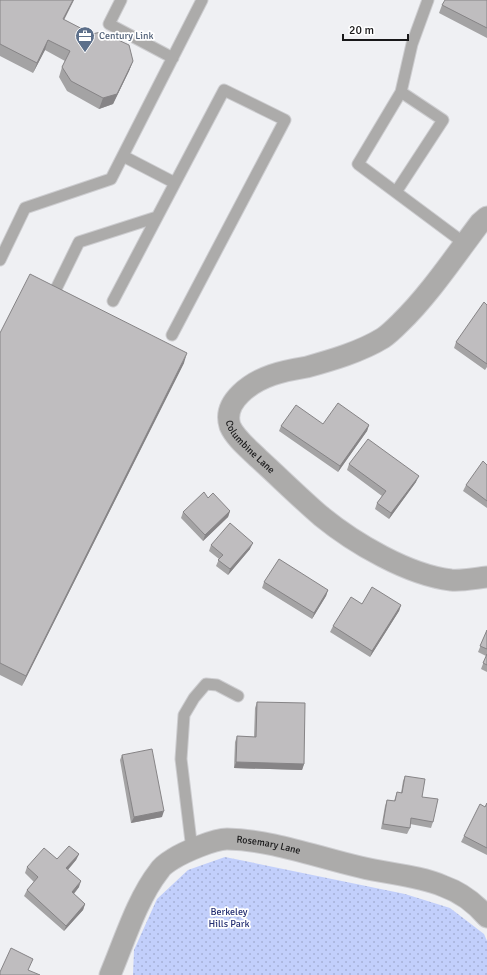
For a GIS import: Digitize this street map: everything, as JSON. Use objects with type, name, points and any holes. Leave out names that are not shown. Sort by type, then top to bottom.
[{"type":"street","name":"Columbine Lane","points":[[487,217],[480,223],[464,243],[412,311],[384,338],[354,352],[327,361],[271,375],[248,386],[236,398],[230,410],[229,418],[231,427],[239,439],[296,494],[322,517],[362,545],[401,566],[424,575],[452,580],[487,577]]},
{"type":"street","name":"Rosemary Lane","points":[[110,975],[142,898],[160,870],[174,859],[192,850],[206,844],[225,839],[267,843],[360,867],[428,880],[460,894],[478,906],[487,917]]},
{"type":"lane","points":[[121,0],[109,24],[173,58]]},
{"type":"lane","points":[[0,260],[25,208],[111,180],[202,0]]},
{"type":"lane","points":[[428,0],[412,44],[401,92],[358,164],[464,243]]},
{"type":"lane","points":[[114,301],[224,90],[285,120],[172,335]]},
{"type":"lane","points":[[396,192],[443,120],[401,92]]},
{"type":"lane","points":[[124,156],[175,183]]},
{"type":"lane","points":[[55,291],[79,242],[157,217]]},
{"type":"lane","points":[[192,850],[180,759],[184,715],[194,698],[206,684],[217,685],[238,696]]},
{"type":"green space","name":"Berkeley Hills Park","points":[[225,857],[405,894],[450,908],[484,934],[487,941],[487,975],[133,975],[134,950],[157,899],[188,870]]},
{"type":"building","name":"Century Link","points":[[0,0],[73,0],[63,19],[92,34],[101,32],[129,45],[133,61],[117,94],[103,98],[71,81],[62,67],[70,51],[48,40],[37,63],[0,44]]},
{"type":"building","points":[[445,0],[487,0],[487,28],[442,5]]},
{"type":"building","points":[[30,274],[187,353],[26,676],[0,663],[0,333]]},
{"type":"building","points":[[484,302],[487,305],[487,364],[456,342]]},
{"type":"building","points":[[338,403],[369,425],[340,466],[281,426],[296,405],[323,424]]},
{"type":"building","points":[[368,439],[419,476],[391,513],[377,503],[386,491],[349,464]]},
{"type":"building","points":[[483,461],[487,465],[487,501],[466,485]]},
{"type":"building","points":[[204,492],[208,498],[213,493],[230,511],[205,535],[183,512]]},
{"type":"building","points":[[230,523],[253,543],[230,569],[218,560],[223,555],[211,545]]},
{"type":"building","points":[[279,559],[328,590],[314,613],[264,582]]},
{"type":"building","points":[[372,587],[401,605],[372,651],[333,626],[351,597],[362,604]]},
{"type":"building","points":[[487,630],[487,649],[480,646]]},
{"type":"building","points":[[487,654],[487,665],[483,663]]},
{"type":"building","points":[[257,702],[305,703],[304,764],[236,762],[237,736],[256,737]]},
{"type":"building","points":[[152,749],[164,811],[134,817],[122,755]]},
{"type":"building","points":[[405,776],[425,779],[422,797],[438,799],[433,822],[411,818],[410,828],[383,824],[387,800],[395,801],[397,792],[402,793]]},
{"type":"building","points":[[487,803],[487,848],[464,836],[480,804],[485,807]]},
{"type":"building","points":[[69,846],[79,854],[66,868],[81,881],[72,892],[85,904],[66,926],[27,890],[38,877],[27,867],[44,848],[57,859]]},
{"type":"building","points":[[11,948],[33,959],[28,970],[40,975],[0,975]]},
{"type":"place","name":"Century Link","points":[[85,53]]}]
